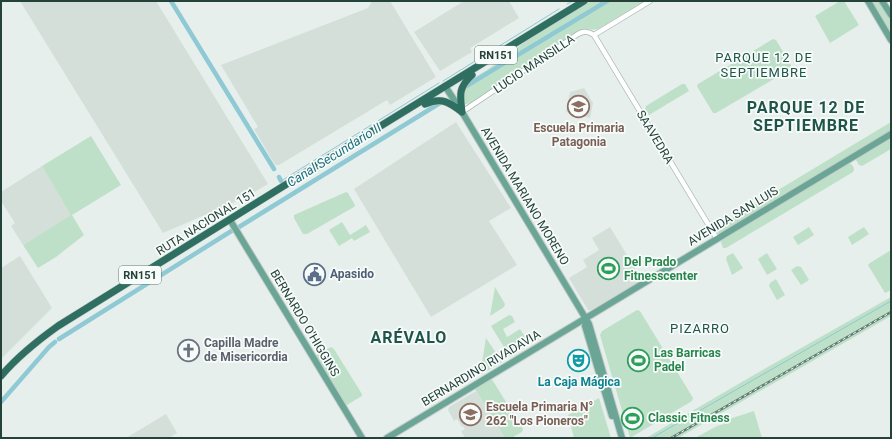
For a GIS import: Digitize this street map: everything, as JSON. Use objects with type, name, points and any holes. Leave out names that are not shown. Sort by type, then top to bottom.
[{"type":"highway","name":"RUTA NACIONAL 151","points":[[1,376],[24,351],[44,336],[348,146],[447,88],[584,1]]},
{"type":"highway","name":"RUTA NACIONAL 151","points":[[348,146],[394,123],[425,104],[447,88],[472,76],[547,24]]},
{"type":"highway","points":[[462,112],[461,90],[464,83],[472,76]]},
{"type":"highway","points":[[425,104],[434,101],[443,101],[449,103],[462,112]]},
{"type":"main road","points":[[868,1],[891,40]]},
{"type":"main road","points":[[882,1],[891,15]]},
{"type":"main road","name":"AVENIDA MARIANO MORENO","points":[[447,88],[590,325],[622,438]]},
{"type":"main road","name":"AVENIDA SAN LUIS","points":[[586,318],[716,238],[891,134]]},
{"type":"main road","name":"BERNARDO O'HIGGINS","points":[[230,220],[362,438]]},
{"type":"main road","name":"AVENIDA MARIANO MORENO","points":[[586,318],[585,326],[618,438]]},
{"type":"main road","name":"BERNARDINO RIVADAVIA","points":[[387,438],[586,318]]},
{"type":"street","name":"LUCIO MANSILLA","points":[[462,112],[578,34],[587,32],[594,35],[650,1]]},
{"type":"street","name":"SAAVEDRA","points":[[594,35],[716,238]]},
{"type":"shaded area","points":[[20,1],[156,1],[268,184],[244,198],[163,233]]},
{"type":"shaded area","points":[[372,1],[390,1],[436,77],[390,105],[387,100],[279,165],[275,165],[254,129],[258,127],[221,65],[368,8]]},
{"type":"shaded area","points":[[464,1],[509,1],[519,18],[470,48],[472,52],[440,71],[414,32]]},
{"type":"shaded area","name":"Escuela Primaria Patagonia","points":[[584,88],[593,103],[590,118],[566,112],[570,92]]},
{"type":"shaded area","points":[[456,122],[511,208],[489,221],[517,265],[431,317],[354,189]]},
{"type":"shaded area","points":[[42,166],[72,215],[23,245],[11,226],[15,223],[1,201],[1,192]]},
{"type":"shaded area","points":[[610,227],[642,280],[591,310],[588,310],[569,278],[587,267],[583,260],[599,250],[592,238]]},
{"type":"shaded area","points":[[20,256],[52,308],[1,359],[1,268]]},
{"type":"shaded area","name":"Escuela Primaria N° 262 \"Los Pioneros\"","points":[[476,391],[505,438],[465,438],[461,431],[465,429],[457,419],[454,421],[448,410],[449,407]]},
{"type":"shaded area","points":[[166,414],[177,433],[169,438],[126,438]]},
{"type":"green space","points":[[588,1],[644,1],[598,29],[579,31],[470,103],[465,104],[462,100],[466,83],[490,68],[545,27]]},
{"type":"green space","points":[[840,1],[844,1],[859,25],[830,43],[815,16]]},
{"type":"green space","points":[[871,1],[880,1],[891,20],[891,35]]},
{"type":"green space","points":[[773,39],[776,40],[791,65],[791,69],[716,113],[713,113],[698,88],[698,84]]},
{"type":"green space","points":[[682,84],[685,84],[689,91],[649,115],[645,109],[646,106]]},
{"type":"green space","points":[[891,122],[891,130],[720,233],[716,231],[715,229],[717,227]]},
{"type":"green space","points":[[91,136],[121,185],[72,215],[84,235],[56,257],[38,268],[23,245],[71,215],[42,166]]},
{"type":"green space","points":[[891,137],[891,149],[862,166],[859,165],[856,160],[858,157]]},
{"type":"green space","points":[[849,163],[853,167],[853,172],[726,248],[723,248],[721,242],[722,240]]},
{"type":"green space","points":[[346,192],[355,205],[354,207],[307,234],[303,234],[294,218],[294,215]]},
{"type":"green space","points":[[342,222],[350,235],[366,225],[370,232],[354,241],[352,238],[339,246],[329,230]]},
{"type":"green space","points":[[809,227],[814,235],[798,245],[793,237]]},
{"type":"green space","points":[[864,227],[869,234],[852,245],[848,237]]},
{"type":"green space","points":[[891,250],[891,290],[885,293],[868,265]]},
{"type":"green space","points":[[733,253],[743,268],[732,275],[726,259],[727,256]]},
{"type":"green space","points":[[767,253],[777,269],[767,275],[758,259]]},
{"type":"green space","points":[[797,266],[801,267],[809,280],[801,285],[791,270]]},
{"type":"green space","points":[[776,279],[785,295],[777,300],[769,286],[770,283]]},
{"type":"green space","points":[[495,287],[505,304],[504,307],[490,316]]},
{"type":"green space","points":[[891,297],[891,316],[678,438],[646,438],[752,376]]},
{"type":"green space","name":"Las Barricas Padel","points":[[637,310],[640,311],[693,398],[692,401],[630,438],[600,335],[602,331]]},
{"type":"green space","points":[[509,315],[512,316],[515,322],[503,329],[507,337],[520,329],[525,337],[513,345],[517,353],[510,357],[491,326]]},
{"type":"green space","points":[[486,338],[502,362],[480,375]]},
{"type":"green space","points":[[331,347],[334,349],[362,394],[362,396],[347,405],[345,405],[316,358],[317,355]]},
{"type":"green space","points":[[491,379],[523,429],[522,432],[511,438],[505,438],[475,389]]},
{"type":"green space","points":[[599,398],[611,438],[574,438],[568,415]]},
{"type":"green space","points":[[754,411],[762,438],[695,438],[717,426],[724,424],[723,421]]},
{"type":"waterway","points":[[171,1],[274,169]]},
{"type":"waterway","points":[[567,4],[573,1]]},
{"type":"waterway","name":"Canal Secundario II","points":[[463,88],[607,1]]},
{"type":"waterway","points":[[443,81],[559,9]]},
{"type":"waterway","points":[[281,181],[439,83]]},
{"type":"waterway","name":"Canal Secundario II","points":[[239,227],[440,103]]},
{"type":"waterway","points":[[279,177],[281,181]]},
{"type":"waterway","name":"Canal Secundario II","points":[[59,339],[233,230]]},
{"type":"waterway","points":[[652,438],[891,301]]},
{"type":"waterway","name":"Canal Secundario II","points":[[1,402],[55,342]]},
{"type":"railway","points":[[671,438],[891,312]]},
{"type":"place","name":"Escuela Primaria Patagonia","points":[[579,107]]},
{"type":"place","name":"Del Prado Fitnesscenter","points":[[608,269]]},
{"type":"place","name":"Apasido","points":[[315,274]]},
{"type":"place","name":"Capilla Madre de Misericordia","points":[[188,350]]},
{"type":"place","name":"Las Barricas Padel","points":[[639,360]]},
{"type":"place","name":"La Caja Mágica","points":[[579,361]]},
{"type":"place","name":"Escuela Primaria N° 262 \"Los Pioneros\"","points":[[471,414]]},
{"type":"place","name":"Classic Fitness","points":[[632,418]]},
{"type":"district","name":"PARQUE 12 DE SEPTIEMBRE","points":[[764,64]]},
{"type":"district","name":"PARQUE 12 DE SEPTIEMBRE","points":[[806,116]]},
{"type":"district","name":"PIZARRO","points":[[700,328]]},
{"type":"district","name":"ARÉVALO","points":[[409,337]]}]
